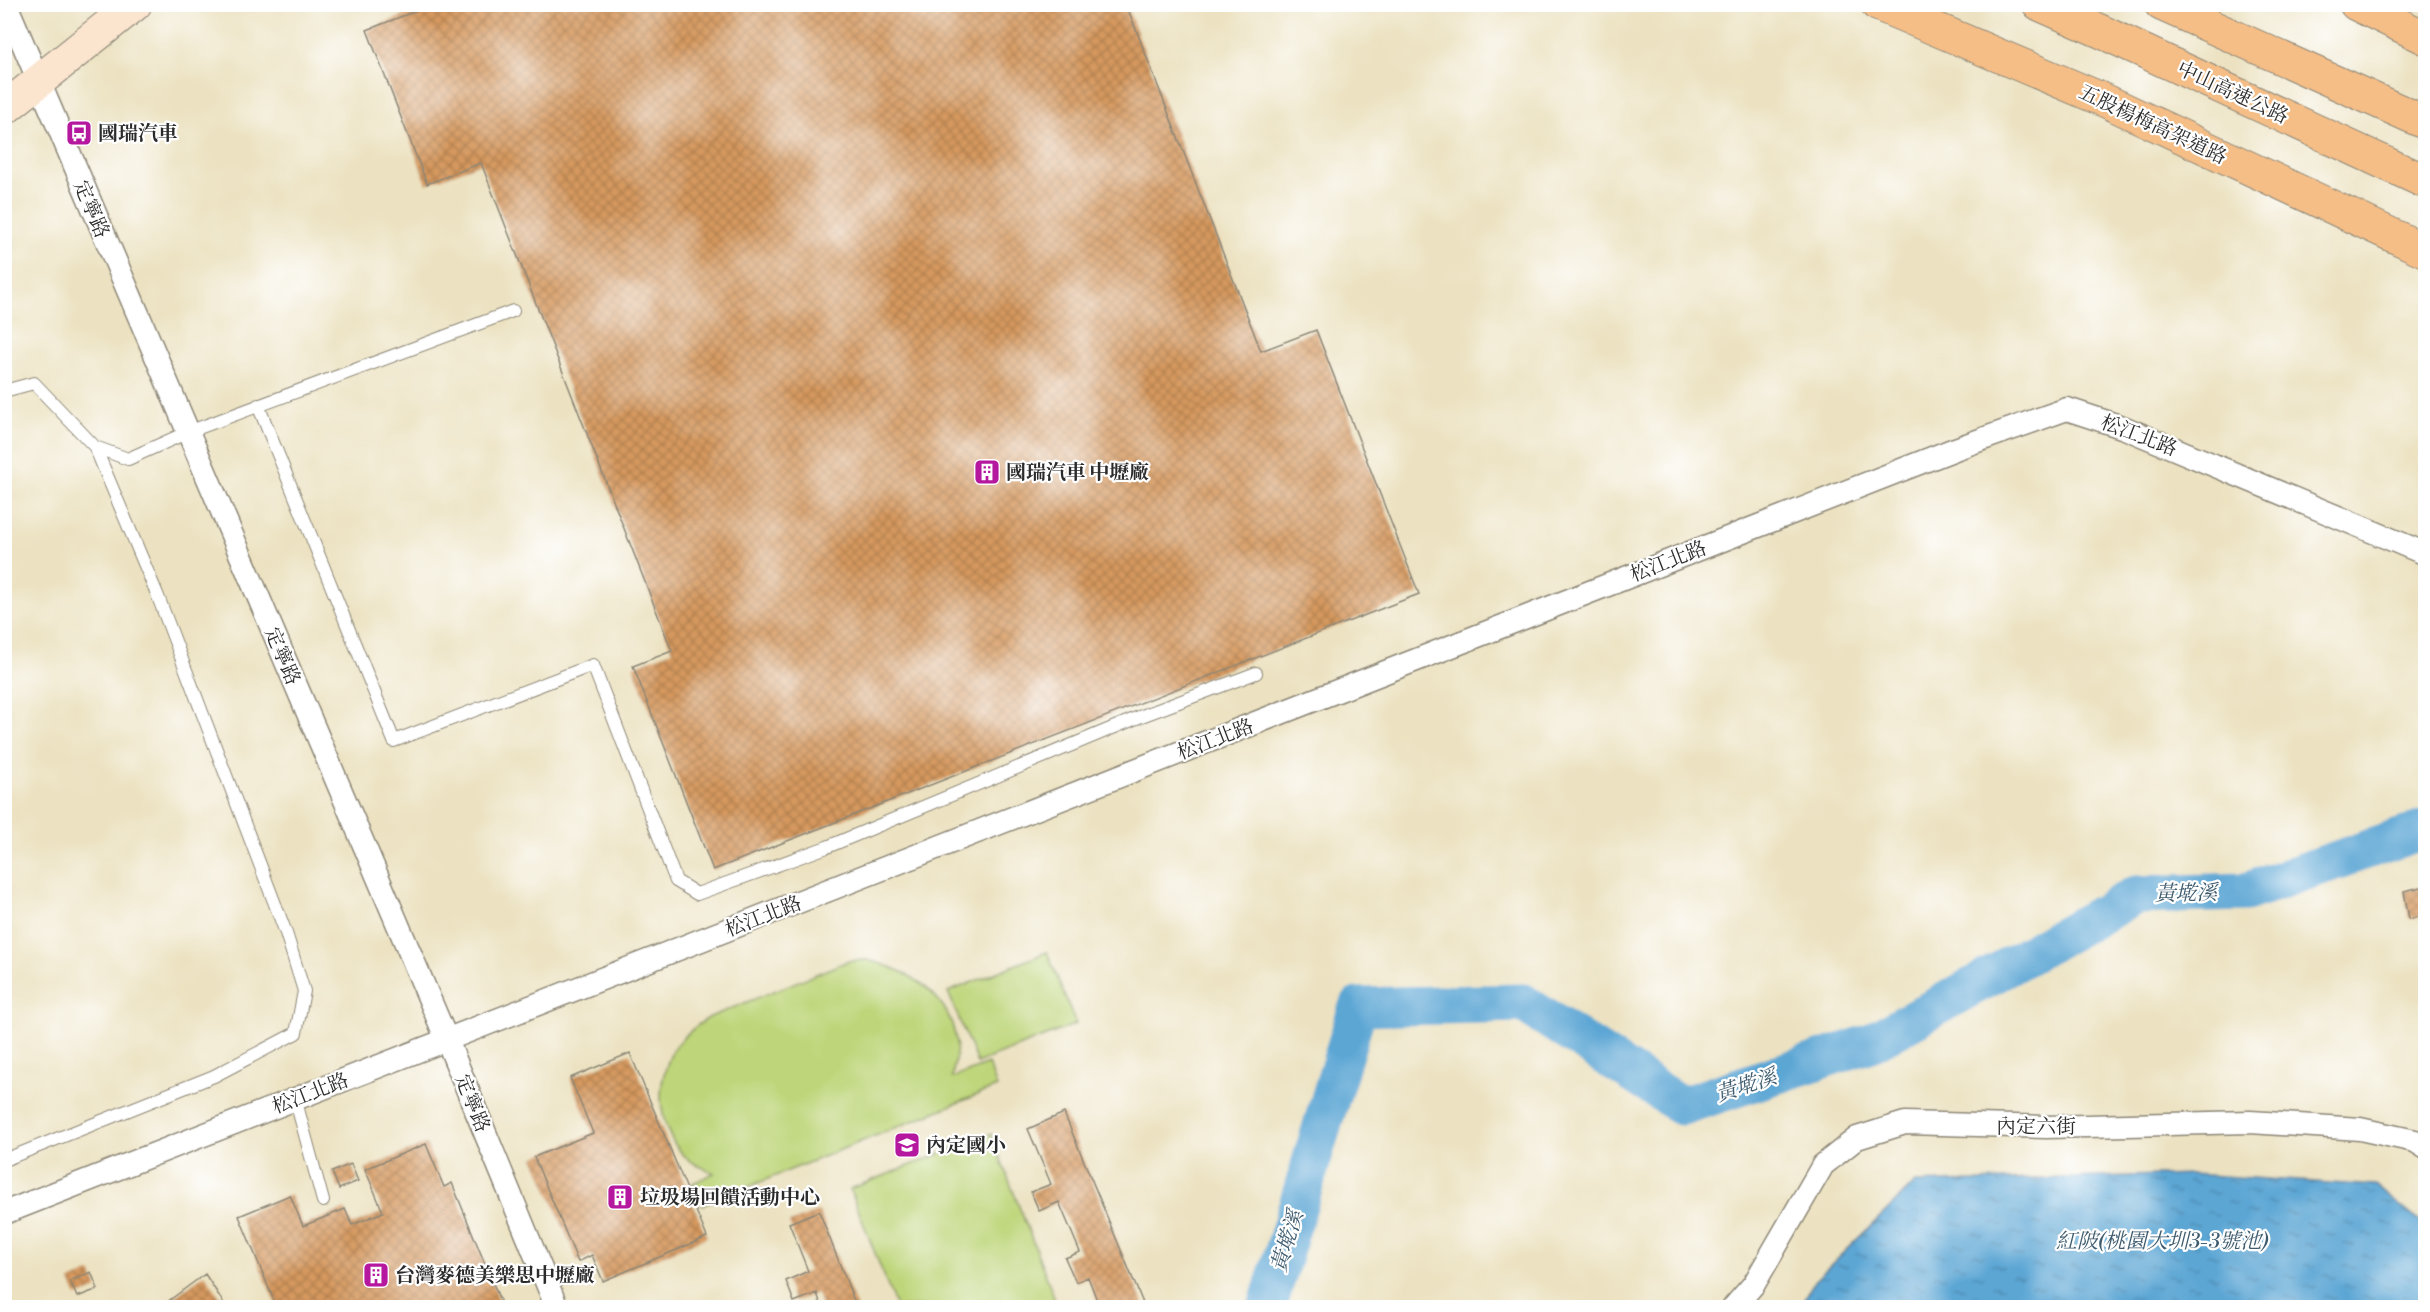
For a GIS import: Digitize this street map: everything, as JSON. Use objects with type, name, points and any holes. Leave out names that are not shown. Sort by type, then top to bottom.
[{"type":"highway","name":"五股楊梅高架道路","points":[[1876,4],[2106,101],[2426,251]]},
{"type":"highway","name":"中山高速公路","points":[[2039,4],[2426,182]]},
{"type":"highway","points":[[2161,4],[2426,123]]},
{"type":"highway","points":[[2356,4],[2426,38]]},
{"type":"street","name":"定寧路","points":[[6,4],[447,1040],[557,1308]]},
{"type":"street","points":[[4,109],[135,4]]},
{"type":"street","points":[[1908,4],[2426,236]]},
{"type":"street","name":"松江北路","points":[[4,1213],[1932,458],[2067,409],[2125,428],[2426,554]]},
{"type":"street","name":"內定六街","points":[[1733,1308],[1754,1284],[1823,1165],[1857,1138],[1905,1123],[2046,1127],[2250,1122],[2360,1130],[2415,1141],[2426,1148]]},
{"type":"lane","points":[[95,447],[128,459],[188,432],[258,405],[513,311]]},
{"type":"lane","points":[[4,390],[34,383],[95,447],[156,594],[234,795],[286,933],[304,991],[296,1033],[214,1077],[4,1160]]},
{"type":"lane","points":[[258,405],[394,741],[593,665],[676,881],[697,894],[827,847],[1139,717],[1256,673]]},
{"type":"lane","points":[[295,1098],[323,1201]]},
{"type":"green space","points":[[1047,952],[1076,1024],[977,1063],[948,992]]},
{"type":"green space","points":[[867,960],[897,970],[923,985],[943,1007],[956,1040],[952,1078],[988,1064],[997,1087],[703,1205],[693,1183],[714,1173],[697,1165],[677,1147],[670,1135],[662,1109],[663,1081],[675,1047],[691,1030],[710,1017],[848,961]]},
{"type":"green space","points":[[991,1134],[1055,1299],[1034,1307],[896,1307],[850,1189]]},
{"type":"water","name":"紅陂(桃園大圳3-3號池)","points":[[2191,1174],[2376,1186],[2425,1226],[2425,1307],[1800,1307],[1814,1281],[1915,1183]]},
{"type":"building","name":"國瑞汽車 中壢廠","points":[[433,4],[1126,4],[1261,351],[1316,330],[1419,594],[713,870],[633,666],[672,651],[481,163],[427,184],[367,30]]},
{"type":"building","points":[[2426,886],[2426,915],[2409,919],[2404,891]]},
{"type":"building","name":"垃圾場回饋活動中心","points":[[630,1053],[707,1237],[603,1281],[592,1255],[578,1262],[534,1157],[593,1133],[570,1078]]},
{"type":"building","points":[[1064,1113],[1145,1308],[1100,1308],[1088,1277],[1076,1282],[1065,1258],[1080,1252],[1059,1202],[1039,1211],[1031,1192],[1051,1184],[1028,1129]]},
{"type":"building","name":"台灣麥德美樂思中壢廠","points":[[426,1144],[444,1187],[452,1183],[503,1308],[277,1308],[239,1216],[290,1195],[303,1226],[345,1209],[352,1225],[383,1212],[365,1169]]},
{"type":"building","points":[[351,1164],[358,1181],[339,1189],[332,1172]]},
{"type":"building","points":[[819,1211],[857,1308],[822,1308],[817,1293],[794,1302],[786,1281],[808,1271],[789,1223]]},
{"type":"building","points":[[91,1272],[98,1289],[77,1297],[70,1281]]},
{"type":"building","points":[[205,1274],[227,1308],[159,1308],[194,1282]]},
{"type":"waterway","name":"黃墘溪","points":[[1267,1308],[1358,1007],[1523,1003],[1682,1106],[1871,1043],[2136,895],[2246,892],[2426,829]]},
{"type":"place","name":"國瑞汽車","points":[[79,133]]},
{"type":"place","name":"國瑞汽車 中壢廠","points":[[987,472]]},
{"type":"place","name":"內定國小","points":[[907,1145]]},
{"type":"place","name":"垃圾場回饋活動中心","points":[[620,1197]]},
{"type":"place","name":"台灣麥德美樂思中壢廠","points":[[376,1275]]}]
